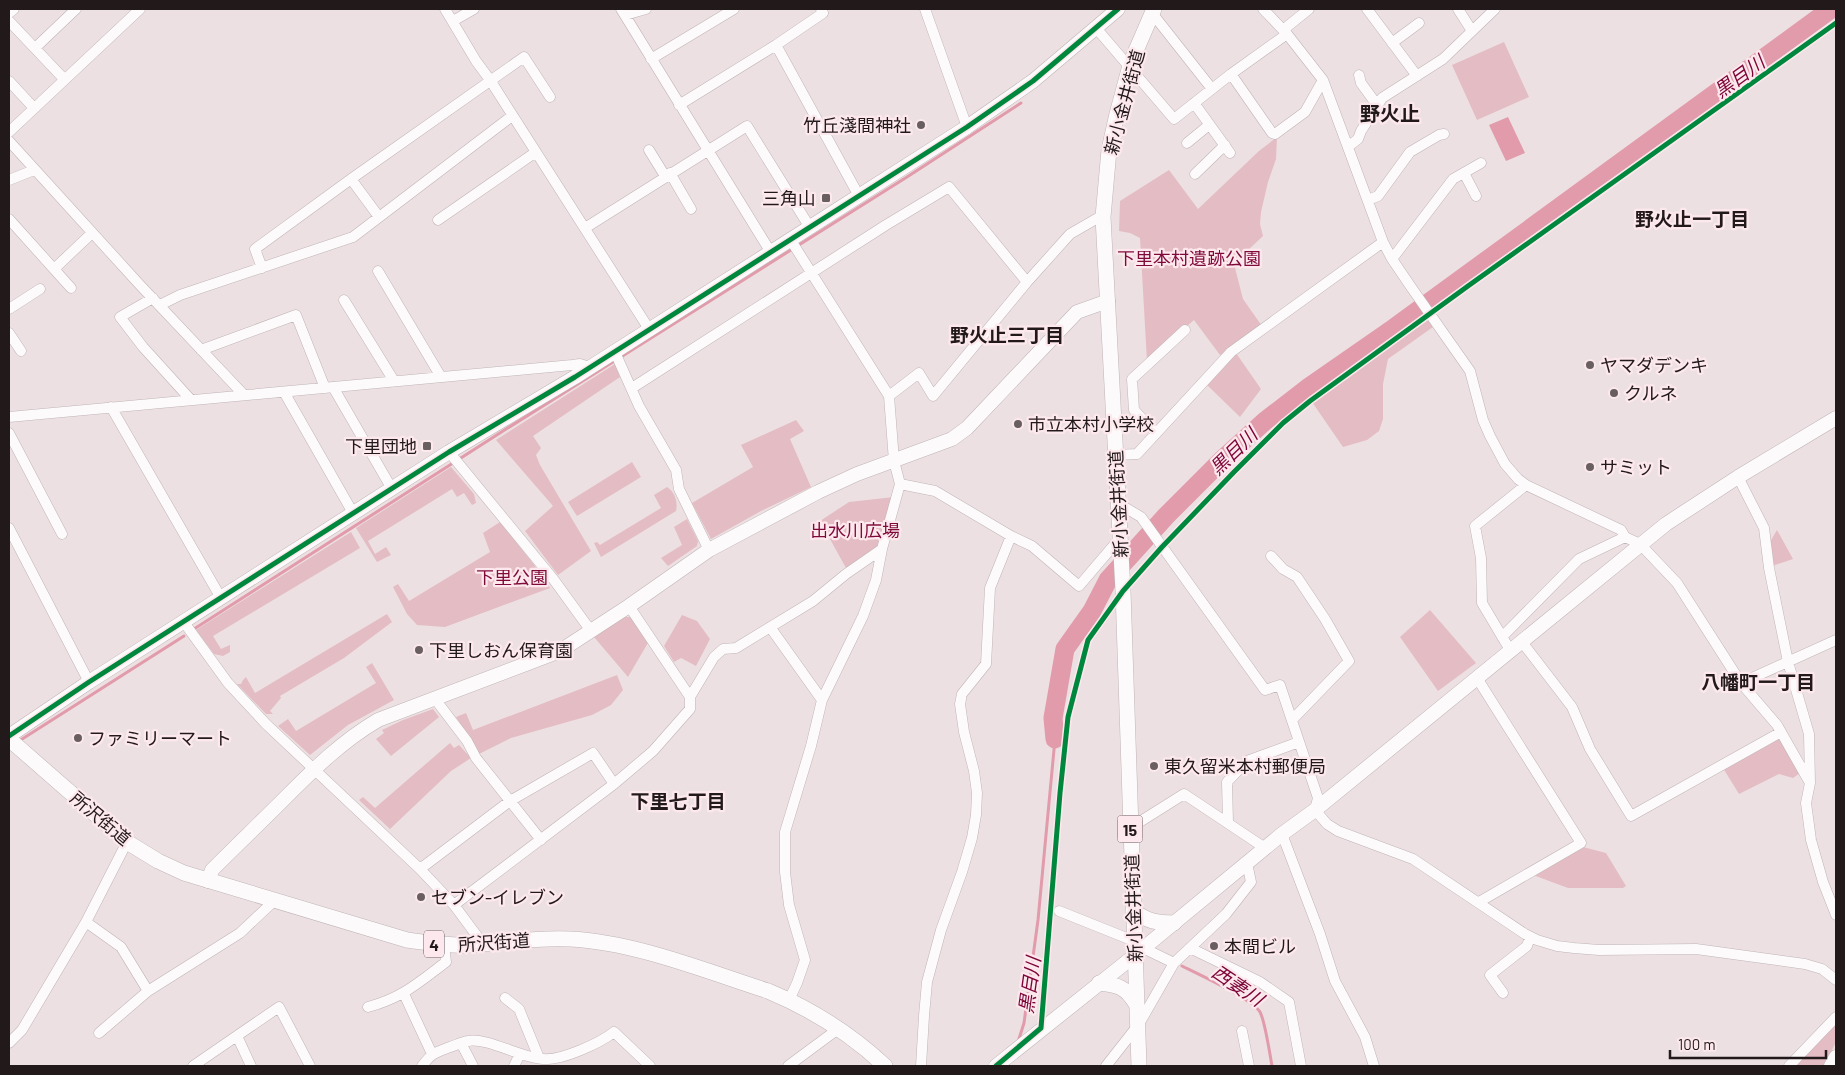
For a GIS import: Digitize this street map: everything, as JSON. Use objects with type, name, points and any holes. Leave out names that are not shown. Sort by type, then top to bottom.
[{"type":"main road","name":"新小金井街道","points":[[1139,1066],[1136,1004],[1137,948],[1133,911],[1123,591],[1103,215],[1108,150],[1129,68],[1153,11]]},
{"type":"main road","name":"所沢街道","points":[[9,737],[127,842],[158,861],[184,873],[407,940],[444,945],[569,938],[619,945],[690,966],[789,1000],[838,1029],[885,1066]]},
{"type":"main road","points":[[1133,911],[1147,920],[1158,923],[1174,923]]},
{"type":"main road","points":[[1099,983],[1122,987],[1129,993],[1136,1004]]},
{"type":"street","points":[[9,13],[14,9]]},
{"type":"street","points":[[35,48],[76,9]]},
{"type":"street","points":[[9,132],[140,9]]},
{"type":"street","points":[[445,9],[476,61],[648,328]]},
{"type":"street","points":[[453,21],[474,9]]},
{"type":"street","points":[[646,9],[623,12],[770,251]]},
{"type":"street","points":[[651,59],[734,9]]},
{"type":"street","points":[[679,105],[776,45],[823,13],[821,9]]},
{"type":"street","points":[[925,9],[967,127]]},
{"type":"street","points":[[9,737],[89,682],[353,513],[392,489],[454,458],[590,367],[616,355],[648,328],[770,251],[794,244],[810,226],[967,127],[1033,81],[1118,9]]},
{"type":"street","points":[[1263,9],[1285,32],[1323,80],[1392,259],[1470,371],[1483,420],[1501,457],[1518,479],[1526,485],[1621,530],[1625,537],[1640,544],[1677,583],[1740,683],[1777,725],[1810,783]]},
{"type":"street","points":[[1096,28],[1174,119],[1285,32],[1309,9]]},
{"type":"street","points":[[1367,9],[1418,76]]},
{"type":"street","points":[[1458,9],[1472,31]]},
{"type":"street","points":[[1349,146],[1358,139],[1361,130],[1382,98],[1443,59],[1495,9]]},
{"type":"street","points":[[1153,11],[1212,89]]},
{"type":"street","points":[[9,21],[64,79]]},
{"type":"street","points":[[1392,43],[1419,22]]},
{"type":"street","points":[[776,45],[859,196]]},
{"type":"street","points":[[262,268],[255,250],[524,56],[550,97]]},
{"type":"street","points":[[1231,74],[1272,133],[1276,134],[1305,112],[1323,80]]},
{"type":"street","points":[[1359,75],[1361,83],[1377,106]]},
{"type":"street","points":[[9,81],[34,108]]},
{"type":"street","points":[[1194,103],[1228,149],[1195,174]]},
{"type":"street","points":[[191,400],[120,317],[157,302],[353,237],[512,116]]},
{"type":"street","points":[[1187,143],[1209,125]]},
{"type":"street","points":[[585,228],[747,126],[810,226]]},
{"type":"street","points":[[1368,200],[1378,196],[1410,152],[1444,134]]},
{"type":"street","points":[[9,142],[244,395]]},
{"type":"street","points":[[649,150],[691,209]]},
{"type":"street","points":[[438,220],[536,152]]},
{"type":"street","points":[[1392,259],[1453,179],[1481,163]]},
{"type":"street","points":[[9,180],[34,170]]},
{"type":"street","points":[[1464,173],[1476,196]]},
{"type":"street","points":[[351,179],[379,217]]},
{"type":"street","points":[[632,388],[949,188],[1026,282]]},
{"type":"street","points":[[888,396],[919,373],[933,396],[1026,282],[1070,234],[1103,215]]},
{"type":"street","points":[[9,219],[71,288]]},
{"type":"street","points":[[54,269],[92,233]]},
{"type":"street","points":[[1116,455],[1137,454],[1231,352],[1384,242]]},
{"type":"street","points":[[789,1000],[805,960],[789,905],[785,872],[785,832],[811,746],[822,700],[863,616],[876,580],[882,549],[900,484],[894,460],[888,396],[794,244]]},
{"type":"street","points":[[378,271],[441,377]]},
{"type":"street","points":[[9,309],[40,289]]},
{"type":"street","points":[[344,300],[394,382]]},
{"type":"street","points":[[208,881],[212,870],[314,769],[339,746],[378,720],[560,651],[630,606],[709,550],[818,492],[857,474],[952,439],[967,428],[1077,312],[1108,301]]},
{"type":"street","points":[[201,350],[296,315],[329,387],[392,489]]},
{"type":"street","points":[[1156,433],[1134,410],[1132,379],[1185,330]]},
{"type":"street","points":[[9,333],[21,351]]},
{"type":"street","points":[[616,355],[639,406],[676,470],[679,489],[709,550]]},
{"type":"street","points":[[9,416],[394,382],[572,364],[590,367]]},
{"type":"street","points":[[284,392],[353,513]]},
{"type":"street","points":[[110,407],[221,598]]},
{"type":"street","points":[[996,1066],[1099,983],[1137,948],[1174,923],[1282,834],[1316,810],[1640,544],[1675,518],[1738,477],[1836,418]]},
{"type":"street","points":[[9,432],[62,534]]},
{"type":"street","points":[[454,458],[547,572],[591,631]]},
{"type":"street","points":[[1738,477],[1764,528],[1769,567],[1788,662],[1809,734],[1810,783],[1806,803],[1811,840],[1823,882],[1836,914]]},
{"type":"street","points":[[900,484],[935,491],[1011,536],[1032,546],[1079,586],[1120,543]]},
{"type":"street","points":[[1510,650],[1482,603],[1481,558],[1475,526],[1526,485]]},
{"type":"street","points":[[1119,504],[1141,517],[1266,690],[1280,685],[1318,798],[1316,810],[1327,824],[1338,831],[1413,859],[1530,937],[1557,946],[1599,950],[1696,949],[1805,964],[1822,969],[1836,980]]},
{"type":"street","points":[[9,528],[89,682]]},
{"type":"street","points":[[921,1066],[927,982],[941,930],[967,855],[976,815],[974,771],[964,732],[960,704],[962,694],[986,664],[990,588],[1011,536]]},
{"type":"street","points":[[1502,637],[1579,560],[1625,537]]},
{"type":"street","points":[[454,905],[614,784],[653,751],[690,709],[690,697],[714,657],[723,649],[736,648],[813,601],[846,574],[882,549]]},
{"type":"street","points":[[1271,556],[1283,570],[1297,577],[1325,619],[1349,661],[1292,720]]},
{"type":"street","points":[[630,606],[690,697]]},
{"type":"street","points":[[184,621],[228,683],[261,718],[420,869],[454,905],[484,944]]},
{"type":"street","points":[[770,627],[822,700]]},
{"type":"street","points":[[1740,683],[1836,640]]},
{"type":"street","points":[[1522,642],[1572,707],[1590,749],[1631,816],[1781,732]]},
{"type":"street","points":[[1477,678],[1581,843],[1479,902]]},
{"type":"street","points":[[435,699],[467,742],[476,758],[540,840]]},
{"type":"street","points":[[1228,822],[1227,782],[1247,761],[1299,742]]},
{"type":"street","points":[[420,869],[510,802],[593,753],[614,784]]},
{"type":"street","points":[[1130,828],[1184,794],[1265,848]]},
{"type":"street","points":[[1282,834],[1320,934],[1335,981],[1365,1036],[1374,1066]]},
{"type":"street","points":[[9,1043],[22,1030],[86,922],[127,842]]},
{"type":"street","points":[[1106,1066],[1138,1024],[1174,963],[1226,914],[1252,882],[1247,863]]},
{"type":"street","points":[[99,1033],[148,990],[240,933],[275,900]]},
{"type":"street","points":[[1059,911],[1137,948],[1174,963]]},
{"type":"street","points":[[86,922],[121,947],[148,990]]},
{"type":"street","points":[[1503,993],[1490,975],[1527,946],[1530,937]]},
{"type":"street","points":[[368,1007],[387,1002],[404,994],[446,962],[444,945]]},
{"type":"street","points":[[1190,948],[1260,982],[1289,1002],[1301,1066]]},
{"type":"street","points":[[404,994],[432,1054]]},
{"type":"street","points":[[504,998],[519,1010],[539,1058]]},
{"type":"street","points":[[193,1066],[278,1007],[310,1066]]},
{"type":"street","points":[[1789,1066],[1836,1017]]},
{"type":"street","points":[[788,1066],[838,1029]]},
{"type":"street","points":[[1242,1031],[1249,1066]]},
{"type":"street","points":[[422,1066],[432,1054],[470,1040],[539,1058],[559,1058],[607,1037],[614,1032],[650,1066]]},
{"type":"street","points":[[237,1036],[251,1066]]},
{"type":"street","points":[[461,1043],[474,1066]]},
{"type":"street","points":[[514,1066],[520,1054]]},
{"type":"street","points":[[1831,1066],[1836,1057]]},
{"type":"green space","points":[[1504,42],[1529,97],[1477,120],[1452,65]]},
{"type":"green space","name":"下里本村遺跡公園","points":[[1277,137],[1276,159],[1261,212],[1260,224],[1263,236],[1246,252],[1235,268],[1243,299],[1262,326],[1220,355],[1194,320],[1147,361],[1140,238],[1130,233],[1119,231],[1120,201],[1169,170],[1198,209],[1259,151]]},
{"type":"green space","points":[[1428,320],[1433,327],[1388,359],[1383,384],[1383,419],[1379,431],[1367,440],[1343,447],[1312,402]]},
{"type":"green space","points":[[1236,353],[1261,389],[1240,417],[1206,384]]},
{"type":"green space","points":[[615,364],[620,377],[533,436],[541,448],[536,455],[540,465],[591,551],[558,575],[525,531],[553,506],[496,440]]},
{"type":"green space","points":[[796,420],[804,431],[790,439],[811,487],[761,511],[711,539],[692,503],[753,467],[741,445]]},
{"type":"green space","points":[[632,462],[641,477],[577,516],[568,502]]},
{"type":"green space","points":[[451,467],[474,494],[476,503],[472,505],[464,493],[457,497],[452,489],[368,541],[375,554],[386,547],[391,555],[377,562],[356,528]]},
{"type":"green space","points":[[667,487],[675,498],[677,504],[676,511],[601,557],[594,543],[597,542],[600,545],[661,508],[654,495]]},
{"type":"green space","name":"出水川広場","points":[[894,497],[877,548],[846,568],[820,521],[849,502]]},
{"type":"green space","points":[[687,519],[698,541],[697,546],[668,566],[661,558],[682,545],[674,527]]},
{"type":"green space","name":"下里公園","points":[[500,522],[550,588],[445,627],[417,625],[407,614],[393,587],[398,584],[409,601],[490,552],[483,533]]},
{"type":"green space","points":[[1777,530],[1793,559],[1769,567],[1767,547]]},
{"type":"green space","points":[[351,532],[360,548],[213,636],[221,649],[230,645],[230,652],[223,656],[214,654],[196,630]]},
{"type":"green space","points":[[1430,610],[1476,663],[1438,691],[1400,637]]},
{"type":"green space","points":[[387,614],[392,622],[344,658],[280,696],[281,698],[270,711],[273,714],[266,714],[237,684],[241,684],[246,677],[255,693]]},
{"type":"green space","points":[[682,615],[697,621],[710,639],[696,666],[681,658],[674,662],[664,646]]},
{"type":"green space","points":[[624,617],[631,617],[649,641],[628,677],[594,637]]},
{"type":"green space","points":[[372,663],[394,700],[348,725],[310,755],[278,726],[288,719],[296,731],[376,683],[366,667]]},
{"type":"green space","points":[[617,675],[623,690],[611,705],[592,715],[511,738],[479,754],[456,717],[466,713],[473,730]]},
{"type":"green space","points":[[433,709],[439,717],[391,756],[376,739],[384,733],[382,730]]},
{"type":"green space","points":[[1779,738],[1800,773],[1793,778],[1779,774],[1739,794],[1723,768]]},
{"type":"green space","points":[[450,743],[454,748],[459,745],[471,758],[451,771],[390,829],[359,800],[363,797],[375,808]]},
{"type":"green space","points":[[1583,847],[1606,853],[1626,886],[1623,888],[1568,888],[1533,875]]},
{"type":"green space","points":[[1836,1020],[1836,1042],[1824,1066],[1793,1066]]},
{"type":"shaded area","points":[[1508,117],[1525,153],[1506,161],[1489,125]]},
{"type":"waterway","name":"黒目川","points":[[1055,739],[1053,718],[1065,649],[1092,611],[1108,580],[1166,516],[1224,458],[1265,421],[1309,387],[1394,328],[1831,9]]},
{"type":"waterway","points":[[194,629],[1021,103]]},
{"type":"waterway","points":[[19,741],[184,636]]},
{"type":"waterway","name":"黒目川","points":[[1018,1042],[1024,1023],[1038,920],[1055,739]]},
{"type":"waterway","name":"西妻川","points":[[1182,966],[1247,1000],[1260,1012],[1264,1023],[1272,1066]]},
{"type":"cycle path","points":[[9,736],[89,682],[449,452],[575,377],[967,127],[1033,81],[1118,9]]},
{"type":"cycle path","points":[[996,1066],[1041,1028],[1068,717],[1088,640],[1123,591],[1234,472],[1283,423],[1310,401],[1836,23]]},
{"type":"place","name":"竹丘淺間神社","points":[[921,125]]},
{"type":"place","name":"三角山","points":[[826,198]]},
{"type":"place","name":"ヤマダデンキ","points":[[1590,365]]},
{"type":"place","name":"クルネ","points":[[1614,393]]},
{"type":"place","name":"市立本村小学校","points":[[1018,424]]},
{"type":"place","name":"下里団地","points":[[427,446]]},
{"type":"place","name":"サミット","points":[[1590,467]]},
{"type":"place","name":"下里しおん保育園","points":[[419,650]]},
{"type":"place","name":"ファミリーマート","points":[[78,738]]},
{"type":"place","name":"東久留米本村郵便局","points":[[1154,766]]},
{"type":"place","name":"セブン-イレブン","points":[[421,897]]},
{"type":"place","name":"本間ビル","points":[[1214,946]]},
{"type":"district","name":"野火止","points":[[1390,113]]},
{"type":"district","name":"野火止一丁目","points":[[1692,218]]},
{"type":"district","name":"野火止三丁目","points":[[1007,334]]},
{"type":"district","name":"八幡町一丁目","points":[[1758,681]]},
{"type":"district","name":"下里七丁目","points":[[678,800]]}]
